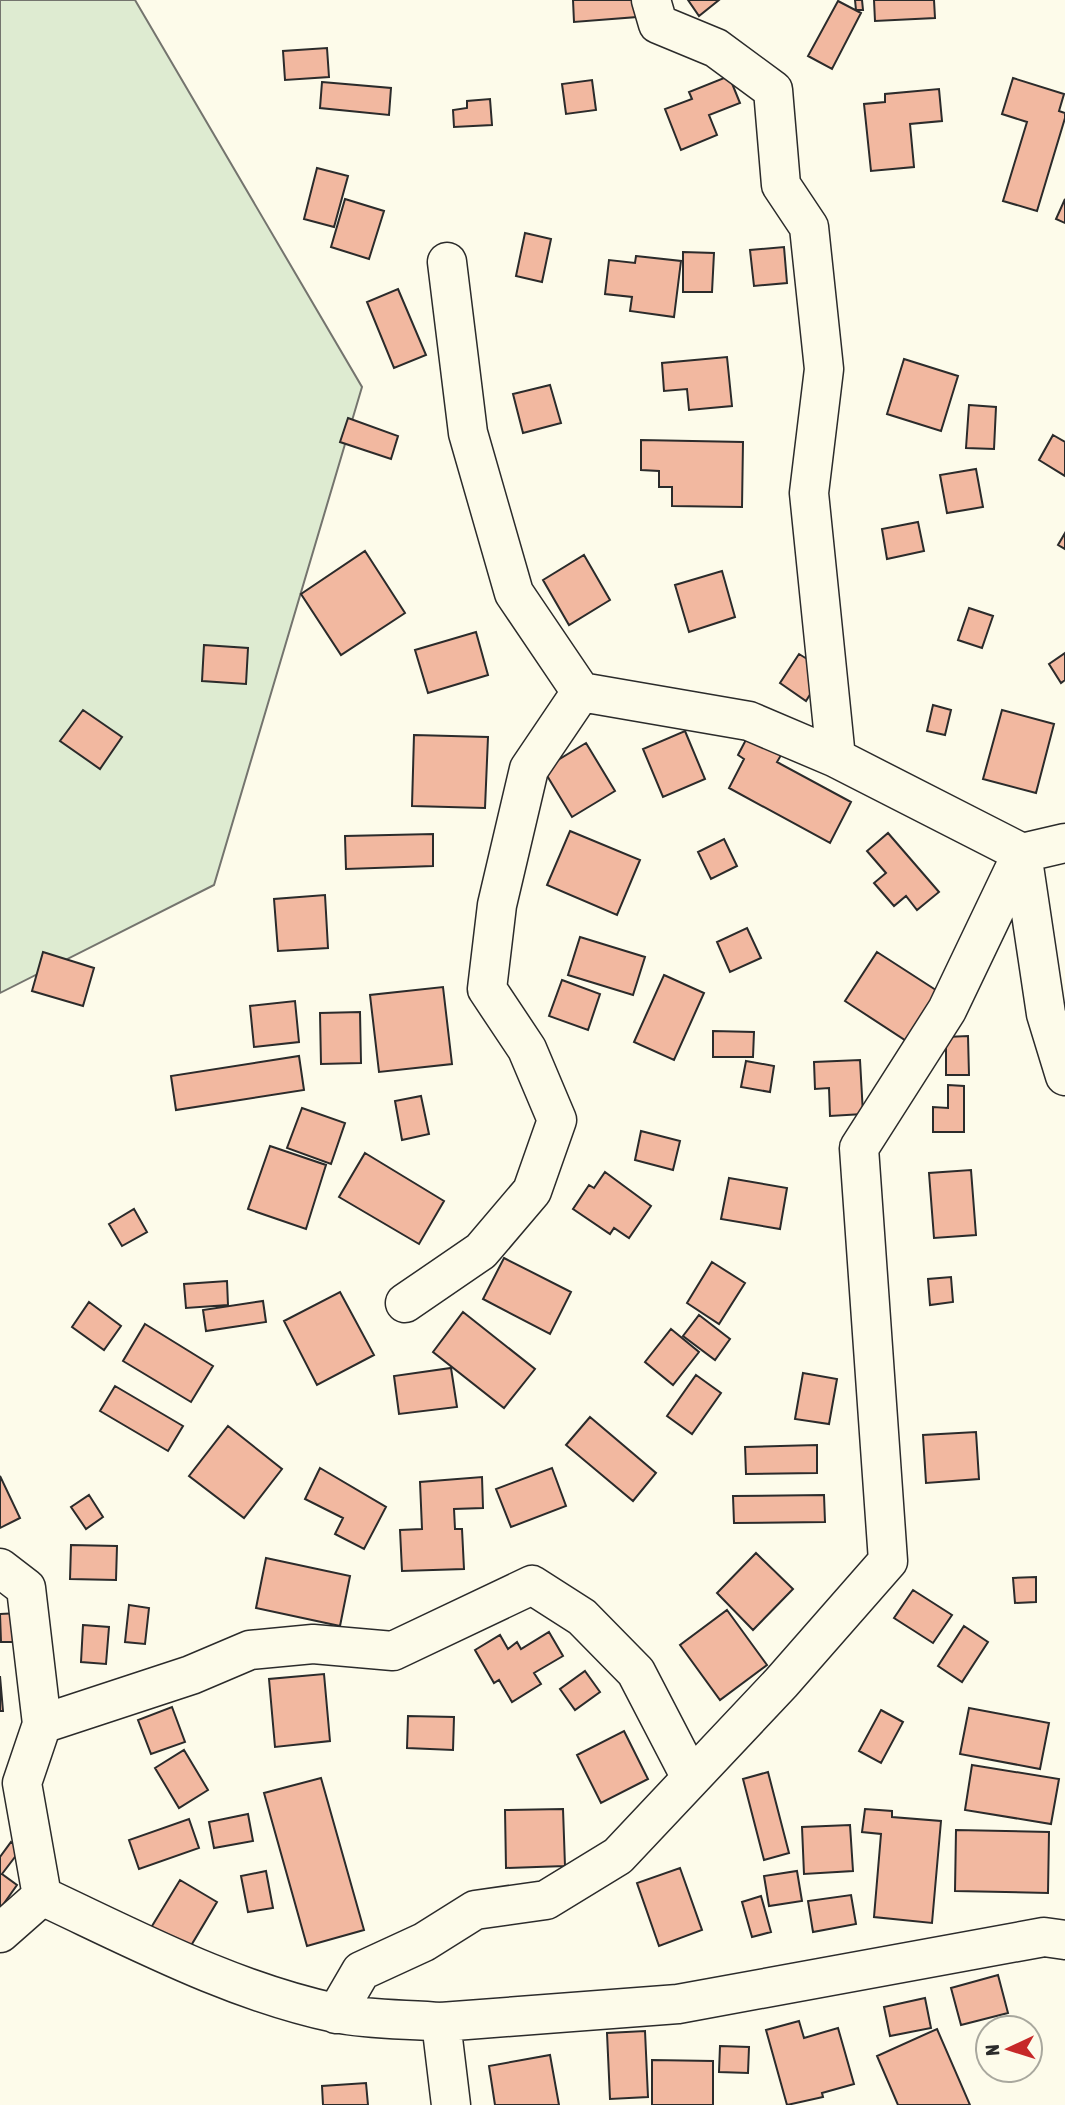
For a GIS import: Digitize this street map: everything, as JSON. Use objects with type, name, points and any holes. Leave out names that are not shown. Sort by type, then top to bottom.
[{"type":"street","points":[[651,0],[658,24],[716,48],[773,90],[781,186],[809,227],[824,369],[808,493],[836,758]]},
{"type":"street","points":[[447,262],[468,433],[514,593],[581,692],[749,721],[836,758],[1022,853],[1065,843]]},
{"type":"street","points":[[404,1303],[481,1251],[524,1201],[532,1191],[557,1120],[527,1049],[487,989],[497,905],[529,769],[581,692]]},
{"type":"street","points":[[1022,853],[1046,1014],[1065,1076]]},
{"type":"street","points":[[336,2014],[361,1971],[424,1942],[475,1910],[546,1900],[618,1856],[690,1776],[782,1684],[888,1561],[859,1148],[947,1010],[1022,853]]},
{"type":"street","points":[[0,1568],[26,1588],[42,1724],[11,1779],[42,1896]]},
{"type":"street","points":[[42,1724],[191,1675],[250,1650],[313,1644],[393,1651],[532,1586],[582,1617],[636,1672],[690,1776]]},
{"type":"street","points":[[42,1896],[202,1970],[336,2014],[441,2022],[678,2004],[1044,1937],[1065,1940]]},
{"type":"street","points":[[0,1933],[42,1896]]},
{"type":"street","points":[[441,2022],[451,2105]]},
{"type":"green space","points":[[0,0],[135,0],[362,387],[214,885],[0,993]]},
{"type":"building","points":[[573,0],[636,0],[637,17],[574,22]]},
{"type":"building","points":[[688,0],[719,0],[699,16]]},
{"type":"building","points":[[855,0],[862,0],[863,10],[856,10]]},
{"type":"building","points":[[874,0],[934,0],[935,18],[875,21]]},
{"type":"building","points":[[838,1],[861,13],[832,69],[808,56]]},
{"type":"building","points":[[327,48],[329,77],[285,80],[283,51]]},
{"type":"building","points":[[729,76],[740,103],[709,115],[717,135],[681,150],[665,109],[692,99],[689,92]]},
{"type":"building","points":[[1013,78],[1064,94],[1059,111],[1065,113],[1065,118],[1037,211],[1003,201],[1027,122],[1002,114]]},
{"type":"building","points":[[592,80],[596,110],[566,114],[562,84]]},
{"type":"building","points":[[322,82],[391,88],[389,115],[320,108]]},
{"type":"building","points":[[939,89],[942,121],[910,124],[914,167],[871,171],[864,104],[885,102],[885,94]]},
{"type":"building","points":[[490,99],[492,125],[454,127],[453,110],[467,108],[467,101]]},
{"type":"building","points":[[317,168],[348,176],[334,227],[304,219]]},
{"type":"building","points":[[345,199],[384,211],[369,259],[331,247]]},
{"type":"building","points":[[1065,199],[1065,223],[1056,219]]},
{"type":"building","points":[[525,233],[551,239],[542,282],[516,276]]},
{"type":"building","points":[[784,247],[787,283],[754,286],[750,250]]},
{"type":"building","points":[[683,252],[714,253],[712,292],[683,292]]},
{"type":"building","points":[[636,256],[681,261],[674,317],[630,311],[632,297],[605,294],[609,260],[635,263]]},
{"type":"building","points":[[398,289],[426,355],[394,368],[367,302]]},
{"type":"building","points":[[727,357],[732,406],[689,410],[687,389],[664,391],[662,363]]},
{"type":"building","points":[[904,359],[958,376],[941,431],[887,414]]},
{"type":"building","points":[[550,385],[561,423],[523,433],[513,394]]},
{"type":"building","points":[[969,405],[996,407],[994,449],[966,448]]},
{"type":"building","points":[[348,418],[398,436],[391,459],[340,442]]},
{"type":"building","points":[[1053,435],[1065,442],[1065,476],[1039,460]]},
{"type":"building","points":[[641,440],[743,442],[742,507],[672,506],[672,487],[659,487],[659,471],[641,470]]},
{"type":"building","points":[[976,469],[983,507],[947,513],[940,475]]},
{"type":"building","points":[[918,522],[924,551],[887,559],[882,529]]},
{"type":"building","points":[[1065,533],[1065,549],[1058,545]]},
{"type":"building","points":[[365,551],[405,613],[341,655],[301,594]]},
{"type":"building","points":[[584,555],[610,600],[569,625],[543,580]]},
{"type":"building","points":[[722,571],[735,617],[689,632],[675,585]]},
{"type":"building","points":[[969,608],[993,616],[982,648],[958,640]]},
{"type":"building","points":[[476,632],[488,675],[428,693],[415,650]]},
{"type":"building","points":[[204,645],[248,648],[246,684],[202,681]]},
{"type":"building","points":[[1065,653],[1065,680],[1061,683],[1049,664]]},
{"type":"building","points":[[799,654],[825,670],[806,701],[780,683]]},
{"type":"building","points":[[933,705],[951,710],[945,735],[927,731]]},
{"type":"building","points":[[83,710],[122,737],[100,769],[60,741]]},
{"type":"building","points":[[1002,710],[1054,724],[1036,793],[983,779]]},
{"type":"building","points":[[685,731],[705,779],[663,797],[643,749]]},
{"type":"building","points":[[750,732],[784,750],[777,762],[851,802],[830,843],[729,788],[744,759],[738,755]]},
{"type":"building","points":[[414,735],[488,737],[485,808],[412,806]]},
{"type":"building","points":[[586,743],[615,791],[572,817],[543,769]]},
{"type":"building","points":[[570,831],[640,860],[617,915],[547,885]]},
{"type":"building","points":[[888,833],[939,892],[917,910],[906,896],[894,906],[874,883],[886,873],[867,851]]},
{"type":"building","points":[[433,834],[433,866],[346,869],[345,836]]},
{"type":"building","points":[[724,839],[737,866],[711,879],[698,852]]},
{"type":"building","points":[[325,895],[328,948],[278,951],[274,899]]},
{"type":"building","points":[[747,928],[761,958],[730,972],[717,942]]},
{"type":"building","points":[[580,937],[645,957],[633,995],[568,975]]},
{"type":"building","points":[[43,952],[94,968],[83,1006],[32,991]]},
{"type":"building","points":[[877,952],[942,994],[911,1044],[845,1001]]},
{"type":"building","points":[[664,975],[704,993],[674,1060],[634,1042]]},
{"type":"building","points":[[562,980],[600,994],[588,1030],[549,1016]]},
{"type":"building","points":[[443,987],[452,1064],[379,1072],[370,995]]},
{"type":"building","points":[[295,1001],[299,1042],[254,1047],[250,1006]]},
{"type":"building","points":[[360,1012],[361,1063],[321,1064],[320,1013]]},
{"type":"building","points":[[713,1031],[754,1032],[753,1057],[713,1057]]},
{"type":"building","points":[[968,1036],[969,1075],[946,1075],[946,1037]]},
{"type":"building","points":[[299,1056],[304,1090],[176,1110],[171,1076]]},
{"type":"building","points":[[860,1060],[863,1114],[830,1116],[829,1088],[815,1089],[814,1062]]},
{"type":"building","points":[[746,1061],[774,1066],[770,1092],[741,1087]]},
{"type":"building","points":[[948,1085],[964,1086],[964,1132],[933,1132],[933,1107],[948,1108]]},
{"type":"building","points":[[421,1096],[429,1134],[402,1140],[395,1101]]},
{"type":"building","points":[[302,1108],[345,1123],[331,1164],[287,1148]]},
{"type":"building","points":[[641,1131],[680,1141],[673,1170],[635,1160]]},
{"type":"building","points":[[270,1146],[326,1165],[306,1229],[248,1209]]},
{"type":"building","points":[[365,1153],[444,1201],[419,1244],[339,1197]]},
{"type":"building","points":[[971,1170],[976,1235],[934,1238],[929,1173]]},
{"type":"building","points":[[605,1172],[651,1206],[629,1238],[614,1228],[610,1234],[573,1209],[589,1185],[594,1188]]},
{"type":"building","points":[[729,1178],[787,1188],[780,1229],[721,1219]]},
{"type":"building","points":[[134,1209],[147,1232],[122,1246],[109,1224]]},
{"type":"building","points":[[504,1258],[571,1292],[550,1334],[483,1299]]},
{"type":"building","points":[[712,1262],[745,1283],[719,1324],[687,1303]]},
{"type":"building","points":[[951,1277],[953,1302],[930,1305],[928,1279]]},
{"type":"building","points":[[227,1281],[228,1305],[186,1308],[184,1284]]},
{"type":"building","points":[[340,1292],[374,1355],[317,1385],[284,1321]]},
{"type":"building","points":[[263,1301],[266,1322],[206,1331],[203,1310]]},
{"type":"building","points":[[89,1302],[121,1326],[104,1350],[72,1327]]},
{"type":"building","points":[[463,1312],[535,1369],[504,1408],[433,1352]]},
{"type":"building","points":[[699,1315],[730,1339],[715,1360],[683,1336]]},
{"type":"building","points":[[145,1324],[213,1366],[191,1402],[123,1361]]},
{"type":"building","points":[[671,1329],[699,1352],[673,1385],[645,1362]]},
{"type":"building","points":[[451,1368],[457,1407],[399,1414],[394,1376]]},
{"type":"building","points":[[803,1373],[837,1379],[829,1424],[795,1419]]},
{"type":"building","points":[[696,1375],[721,1393],[692,1434],[667,1416]]},
{"type":"building","points":[[115,1386],[183,1426],[168,1451],[100,1411]]},
{"type":"building","points":[[590,1417],[656,1473],[633,1501],[566,1445]]},
{"type":"building","points":[[228,1426],[282,1469],[244,1518],[189,1476]]},
{"type":"building","points":[[976,1432],[979,1479],[926,1483],[923,1435]]},
{"type":"building","points":[[817,1445],[817,1473],[746,1474],[745,1447]]},
{"type":"building","points":[[320,1468],[386,1507],[364,1549],[335,1534],[343,1518],[305,1499]]},
{"type":"building","points":[[552,1468],[566,1506],[511,1527],[496,1489]]},
{"type":"building","points":[[0,1476],[20,1518],[0,1528]]},
{"type":"building","points":[[482,1477],[483,1508],[454,1509],[455,1529],[462,1529],[464,1569],[402,1571],[400,1530],[422,1529],[420,1482]]},
{"type":"building","points":[[89,1495],[103,1517],[86,1529],[71,1507]]},
{"type":"building","points":[[824,1495],[825,1522],[734,1523],[733,1496]]},
{"type":"building","points":[[71,1545],[117,1546],[116,1580],[70,1579]]},
{"type":"building","points":[[756,1553],[793,1589],[753,1630],[717,1593]]},
{"type":"building","points":[[266,1558],[350,1576],[340,1626],[256,1608]]},
{"type":"building","points":[[1036,1577],[1036,1602],[1015,1603],[1013,1578]]},
{"type":"building","points":[[913,1590],[952,1615],[933,1643],[894,1618]]},
{"type":"building","points":[[129,1605],[149,1608],[145,1644],[125,1642]]},
{"type":"building","points":[[727,1610],[767,1665],[720,1700],[680,1645]]},
{"type":"building","points":[[19,1613],[20,1642],[1,1642],[0,1614]]},
{"type":"building","points":[[83,1625],[109,1627],[106,1664],[81,1662]]},
{"type":"building","points":[[964,1626],[988,1642],[962,1682],[938,1666]]},
{"type":"building","points":[[549,1632],[563,1656],[534,1673],[541,1684],[512,1702],[499,1680],[494,1683],[475,1650],[500,1635],[508,1649],[517,1642],[521,1649]]},
{"type":"building","points":[[585,1671],[600,1692],[575,1710],[560,1689]]},
{"type":"building","points":[[324,1674],[330,1741],[275,1747],[269,1679]]},
{"type":"building","points":[[0,1676],[3,1711],[0,1711]]},
{"type":"building","points":[[172,1707],[185,1742],[151,1754],[138,1720]]},
{"type":"building","points":[[969,1708],[1049,1723],[1040,1769],[960,1754]]},
{"type":"building","points":[[881,1710],[903,1722],[881,1763],[859,1751]]},
{"type":"building","points":[[408,1716],[454,1717],[453,1750],[407,1748]]},
{"type":"building","points":[[624,1731],[648,1779],[601,1803],[577,1755]]},
{"type":"building","points":[[184,1750],[208,1790],[179,1808],[155,1768]]},
{"type":"building","points":[[972,1765],[1059,1779],[1051,1824],[965,1810]]},
{"type":"building","points":[[768,1772],[789,1853],[764,1860],[743,1779]]},
{"type":"building","points":[[321,1778],[364,1930],[307,1946],[264,1793]]},
{"type":"building","points":[[563,1809],[565,1866],[506,1868],[505,1810]]},
{"type":"building","points":[[865,1809],[892,1811],[892,1817],[941,1821],[932,1923],[874,1917],[881,1834],[862,1832]]},
{"type":"building","points":[[248,1814],[253,1841],[214,1848],[209,1822]]},
{"type":"building","points":[[189,1819],[199,1848],[139,1869],[129,1840]]},
{"type":"building","points":[[850,1825],[853,1871],[804,1874],[802,1827]]},
{"type":"building","points":[[956,1830],[1049,1832],[1048,1893],[955,1891]]},
{"type":"building","points":[[11,1842],[21,1849],[2,1874],[17,1885],[0,1909],[0,1857]]},
{"type":"building","points":[[680,1868],[702,1930],[659,1946],[637,1883]]},
{"type":"building","points":[[266,1871],[273,1908],[248,1912],[241,1876]]},
{"type":"building","points":[[797,1871],[802,1901],[769,1906],[764,1876]]},
{"type":"building","points":[[180,1880],[217,1902],[186,1954],[149,1931]]},
{"type":"building","points":[[851,1895],[856,1924],[813,1932],[808,1901]]},
{"type":"building","points":[[761,1896],[771,1932],[752,1937],[742,1902]]},
{"type":"building","points":[[998,1975],[1008,2013],[974,2014],[974,2022],[961,2025],[951,1988]]},
{"type":"building","points":[[925,1998],[931,2028],[890,2036],[884,2007]]},
{"type":"building","points":[[799,2021],[804,2038],[838,2028],[854,2084],[822,2093],[823,2097],[787,2105],[766,2030]]},
{"type":"building","points":[[937,2029],[970,2105],[898,2105],[877,2056]]},
{"type":"building","points":[[645,2031],[648,2097],[610,2099],[607,2033]]},
{"type":"building","points":[[720,2046],[749,2047],[748,2073],[719,2072]]},
{"type":"building","points":[[550,2055],[559,2105],[495,2105],[489,2066]]},
{"type":"building","points":[[652,2060],[713,2061],[713,2105],[652,2105]]},
{"type":"building","points":[[366,2083],[368,2105],[323,2105],[322,2086]]}]
